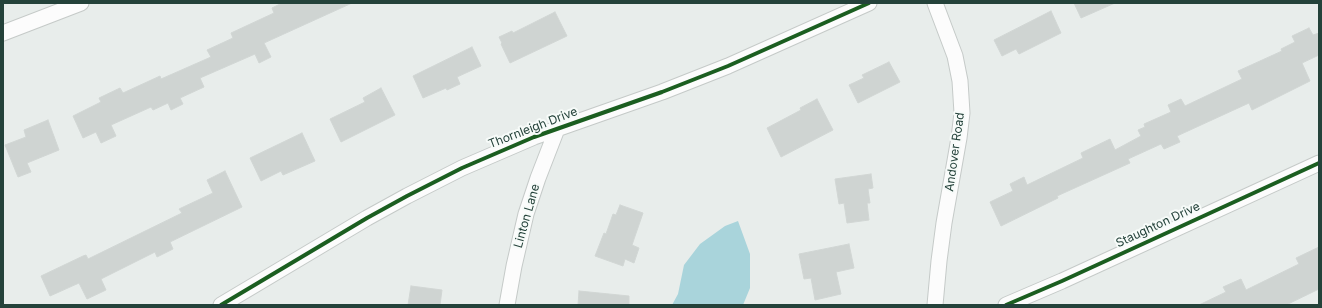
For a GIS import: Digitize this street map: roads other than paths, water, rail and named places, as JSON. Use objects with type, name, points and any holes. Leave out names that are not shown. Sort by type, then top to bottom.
[{"type":"street","points":[[3,33],[81,3]]},
{"type":"street","name":"Thornleigh Drive","points":[[221,305],[407,196],[462,168],[534,137],[677,86],[728,66],[869,3]]},
{"type":"street","name":"Andover Road","points":[[935,3],[955,56],[960,81],[962,113],[944,223],[935,305]]},
{"type":"street","name":"Linton Lane","points":[[507,305],[517,251],[526,214],[557,129]]},
{"type":"street","name":"Staughton Drive","points":[[1006,305],[1319,162]]},
{"type":"water","points":[[738,221],[750,254],[750,288],[743,305],[672,305],[678,294],[684,265],[700,244],[725,226]]}]
